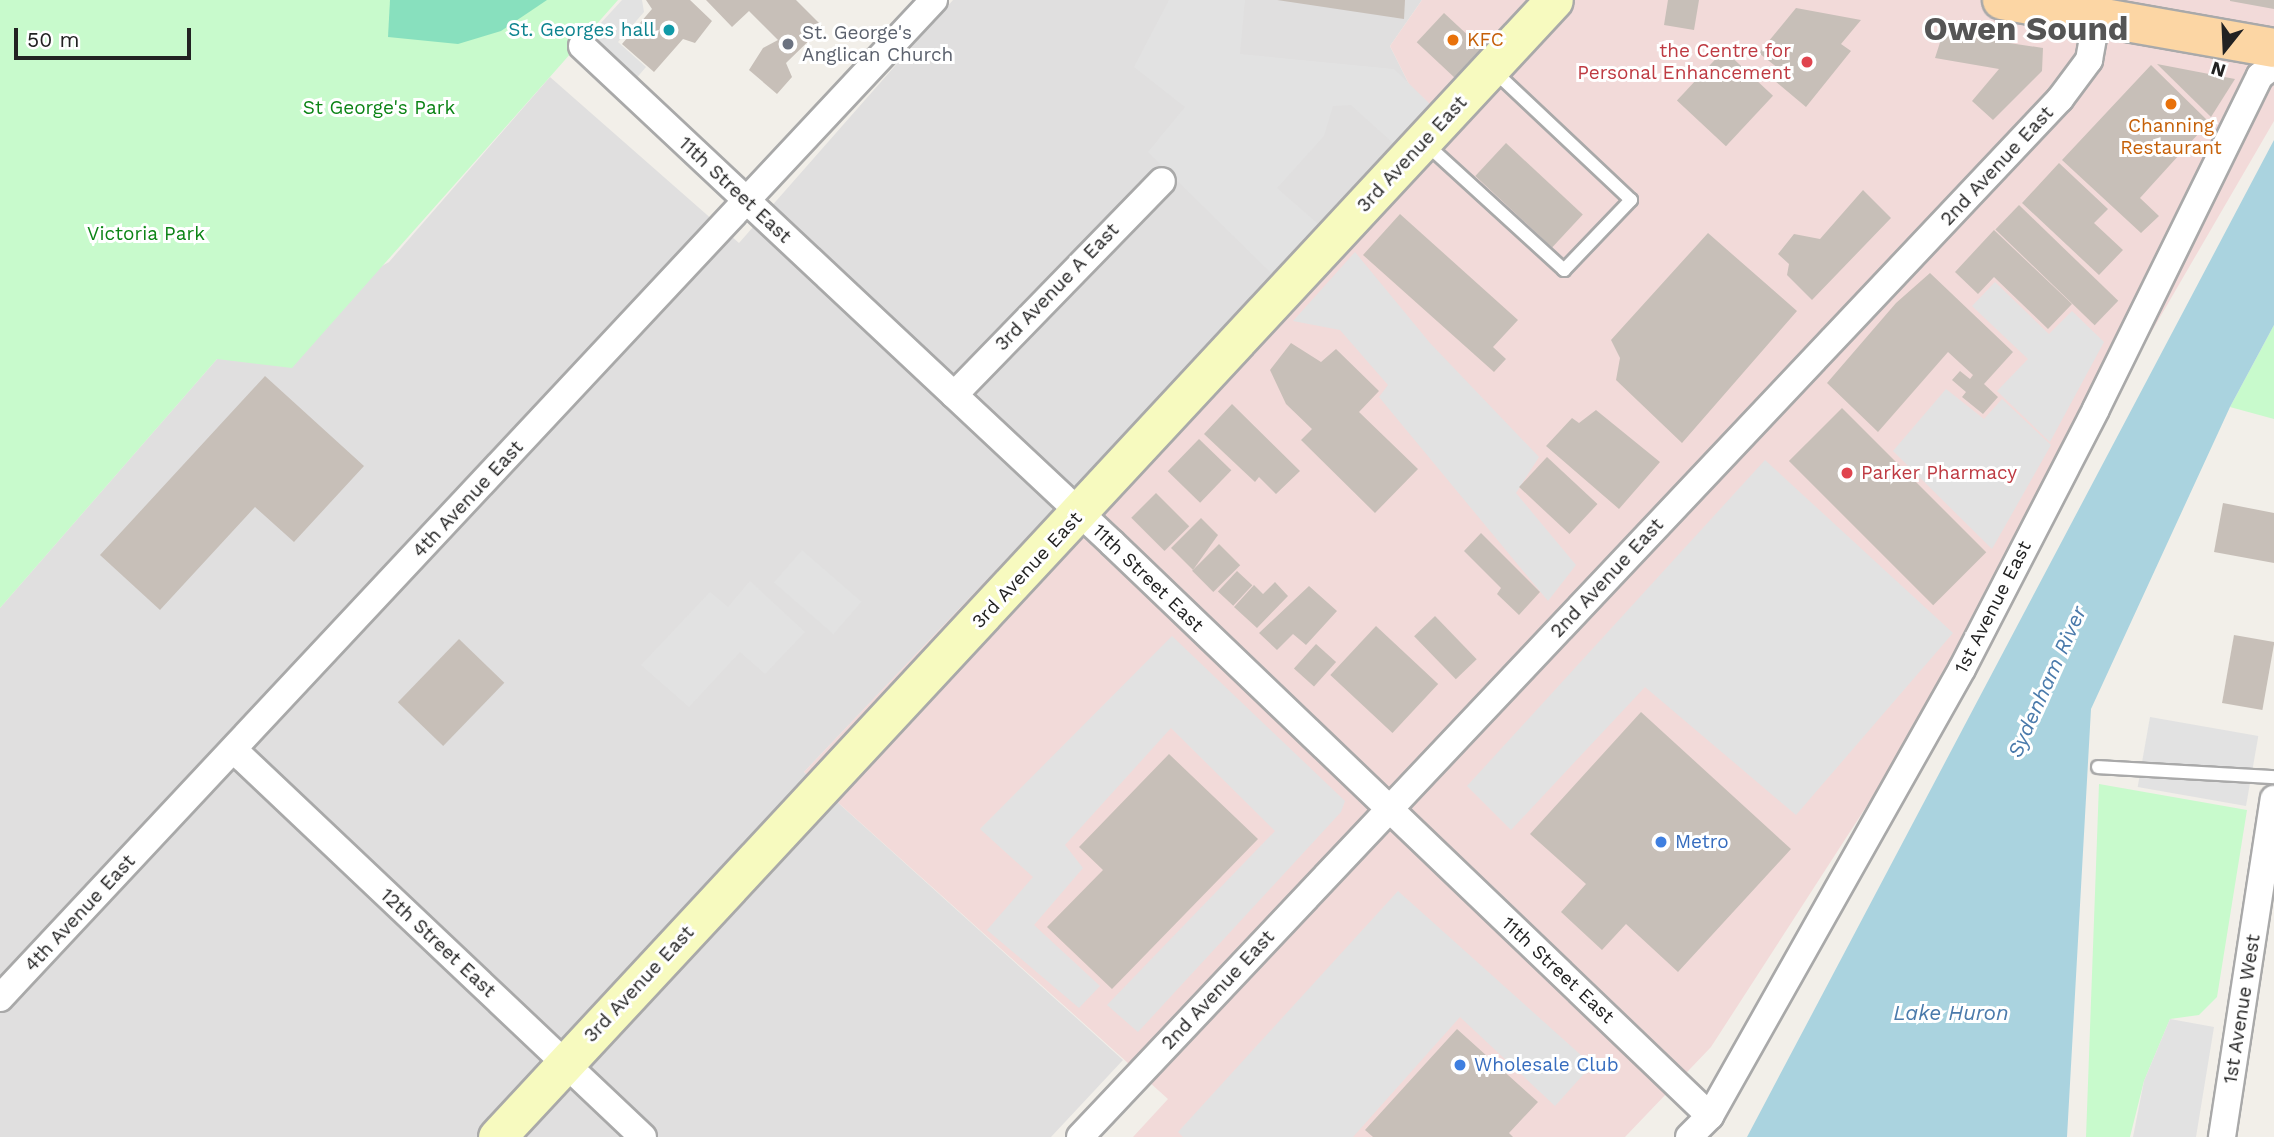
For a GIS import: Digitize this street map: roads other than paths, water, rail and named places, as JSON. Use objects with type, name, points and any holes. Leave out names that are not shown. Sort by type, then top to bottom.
[{"type":"main road","name":"3rd Avenue East","points":[[497,1137],[1080,513],[1554,0]]},
{"type":"main road","points":[[2002,0],[2098,8],[2274,48]]},
{"type":"street","name":"4th Avenue East","points":[[0,998],[934,0]]},
{"type":"street","name":"2nd Avenue East","points":[[1080,1137],[2060,99],[2090,60],[2098,8]]},
{"type":"street","name":"11th Street East","points":[[582,46],[1080,513],[1710,1116]]},
{"type":"street","name":"1st Avenue East","points":[[1689,1137],[1710,1116],[1955,681],[2096,409],[2260,76],[2274,65]]},
{"type":"street","name":"3rd Avenue A East","points":[[954,395],[1161,181]]},
{"type":"street","name":"12th Street East","points":[[233,750],[643,1137]]},
{"type":"street","name":"1st Avenue West","points":[[2222,1137],[2274,799]]},
{"type":"lane","points":[[1424,141],[1564,270],[1631,200],[1491,68]]},
{"type":"lane","points":[[2098,767],[2274,777]]},
{"type":"water","name":"Lake Huron","points":[[2274,140],[2274,325],[2230,407],[2091,709],[2067,1137],[1747,1137]]},
{"type":"place","name":"St. Georges hall","points":[[669,30]]},
{"type":"place","name":"KFC","points":[[1453,40]]},
{"type":"place","name":"St. George's Anglican Church","points":[[788,44]]},
{"type":"place","name":"the Centre for Personal Enhancement","points":[[1807,62]]},
{"type":"place","name":"Channing Restaurant","points":[[2171,104]]},
{"type":"place","name":"Parker Pharmacy","points":[[1847,473]]},
{"type":"place","name":"Metro","points":[[1661,842]]},
{"type":"place","name":"Wholesale Club","points":[[1460,1065]]},
{"type":"district","name":"Owen Sound","points":[[2026,29]]},
{"type":"park label","name":"St George's Park","points":[[379,108]]},
{"type":"park label","name":"Victoria Park","points":[[146,234]]},
{"type":"water label","name":"Sydenham River","points":[[2047,682]]}]
